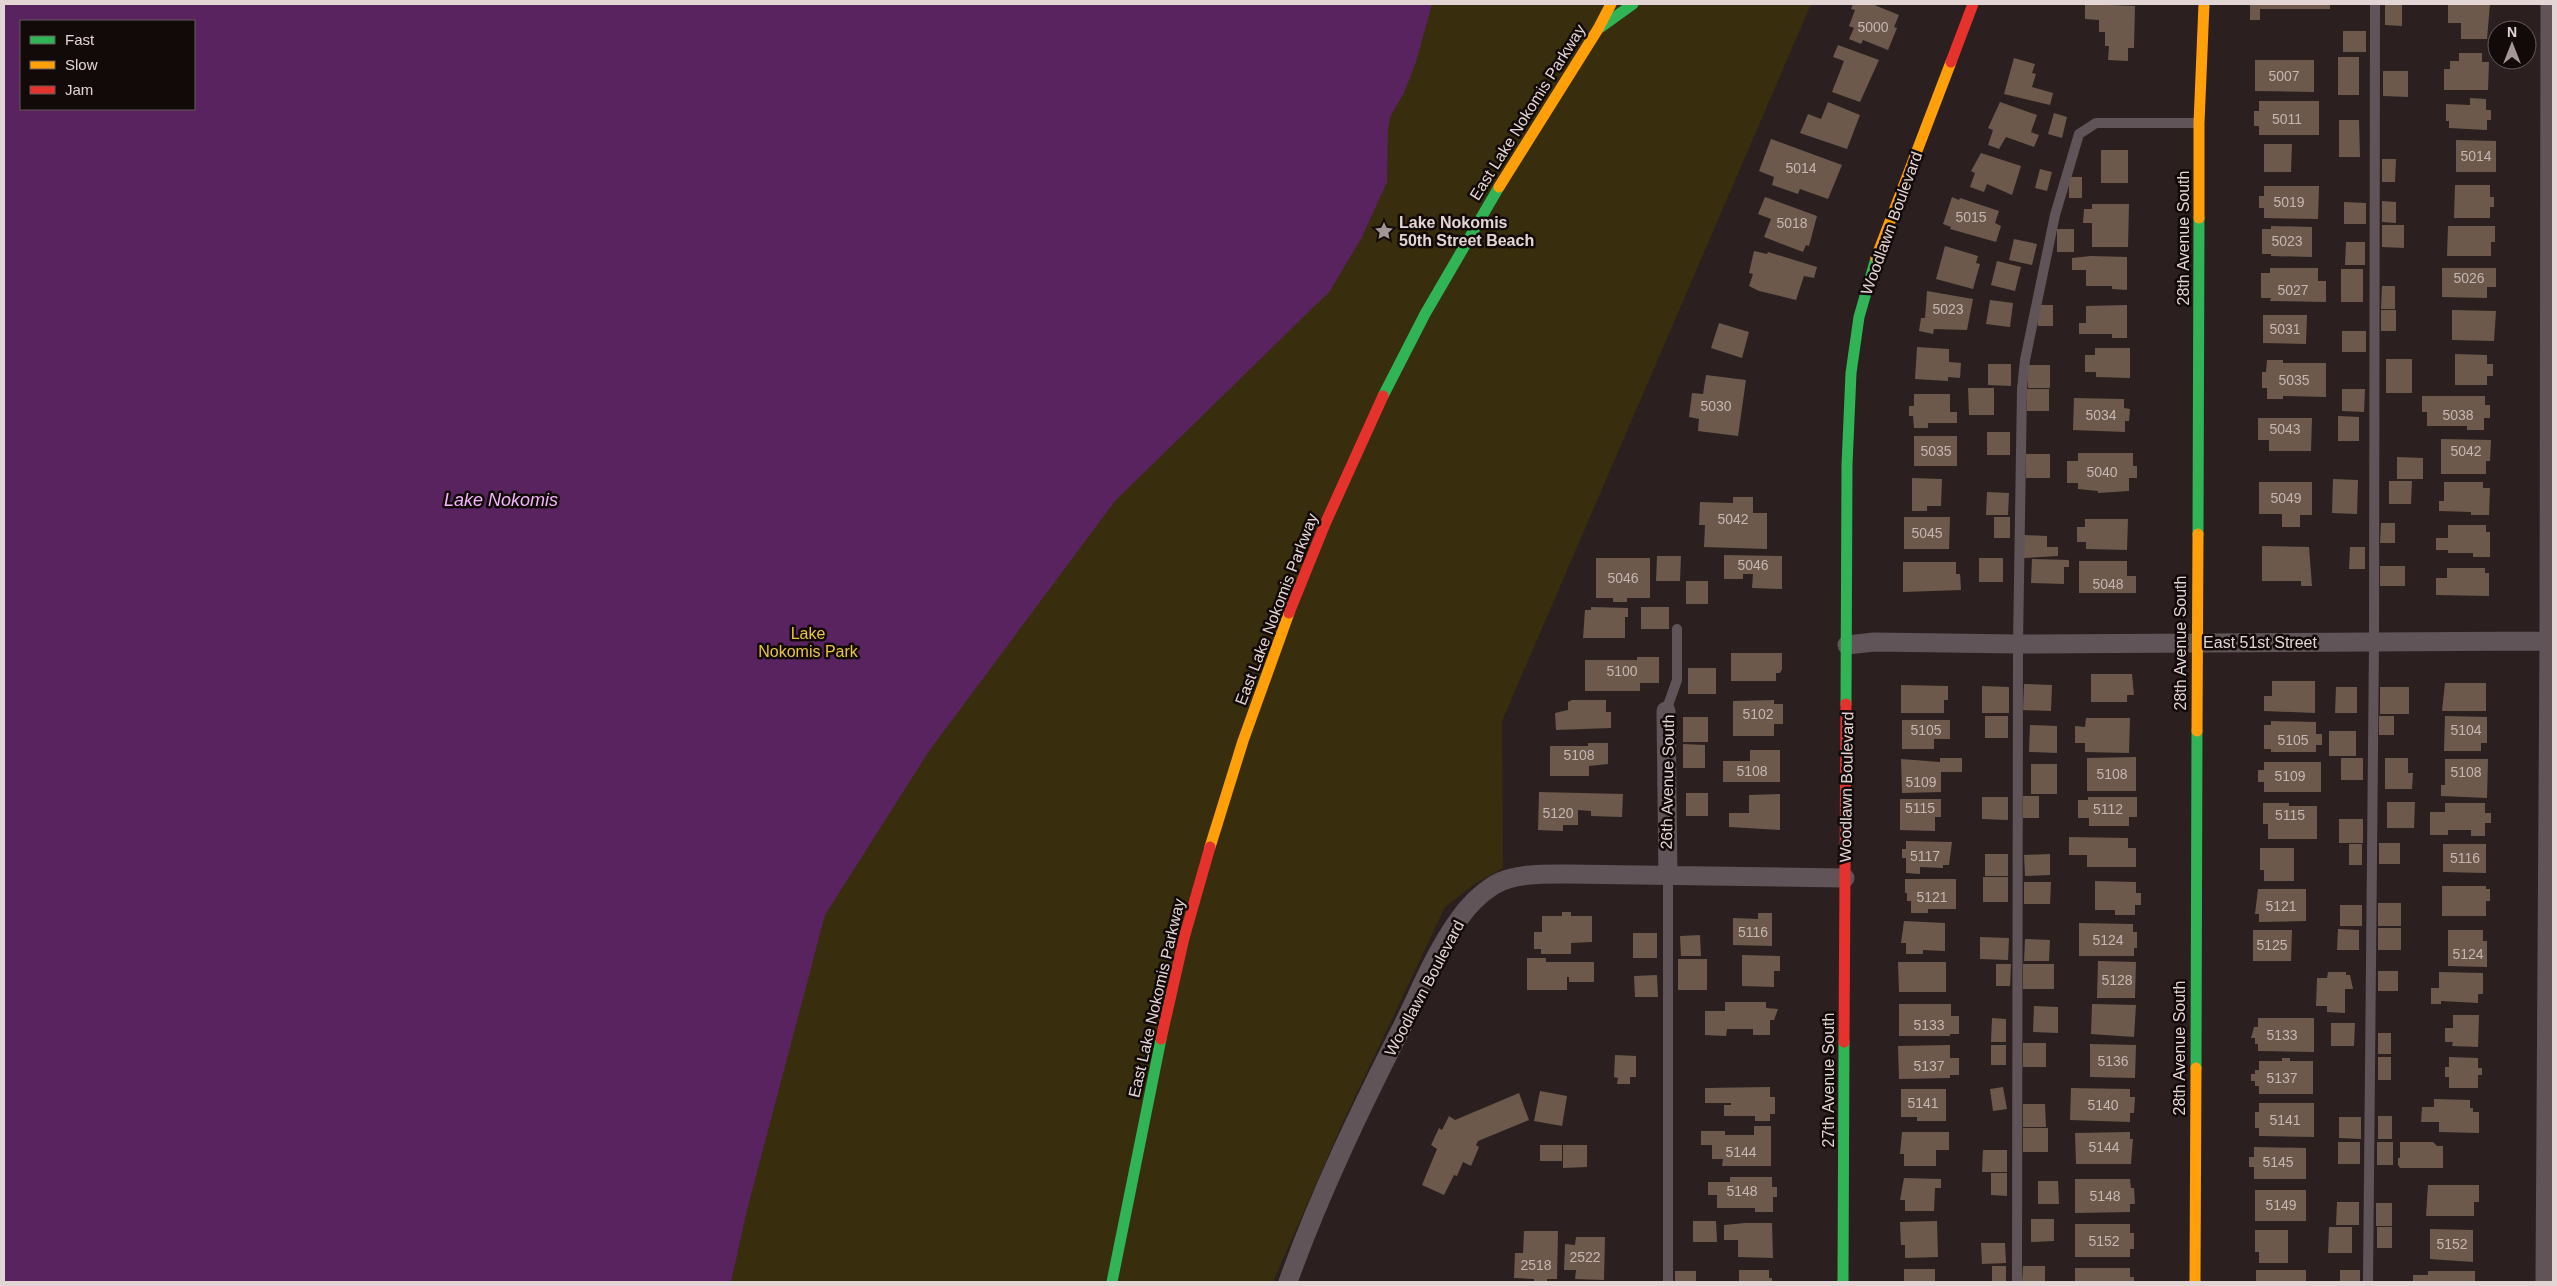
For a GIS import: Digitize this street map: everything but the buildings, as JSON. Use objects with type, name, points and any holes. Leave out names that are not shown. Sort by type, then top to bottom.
[{"type":"street","name":"East Lake Nokomis Parkway","points":[[1112,1282],[1163,1031],[1194,900],[1229,787],[1297,593],[1352,461],[1424,316],[1495,192],[1612,4]]},
{"type":"street","points":[[1598,29],[1634,4]]},
{"type":"street","name":"Woodlawn Boulevard","points":[[1288,1282],[1324,1193],[1387,1057],[1444,944],[1469,906],[1495,884],[1510,879],[1536,875],[1845,878],[1848,416],[1851,372],[1859,317],[1877,254],[1973,4]]},
{"type":"street","name":"28th Avenue South","points":[[2195,1282],[2199,122],[2204,4]]},
{"type":"street","points":[[2545,1282],[2551,641],[2550,4]]},
{"type":"street","name":"East 51st Street","points":[[1847,645],[1874,642],[2018,644],[2551,641]]},
{"type":"street","name":"26th Avenue South","points":[[1666,711],[1668,876]]},
{"type":"street","name":"27th Avenue South","points":[[1843,1282],[1845,878]]},
{"type":"lane","points":[[2368,1282],[2374,643],[2375,4]]},
{"type":"lane","points":[[2017,1282],[2018,644],[2022,389],[2025,360],[2055,215],[2079,134],[2096,123],[2199,122]]},
{"type":"lane","name":"26th Avenue South","points":[[1666,711],[1677,680],[1677,629]]},
{"type":"lane","points":[[1668,876],[1668,1282]]},
{"type":"green space","name":"Lake Nokomis","points":[[4,4],[1811,4],[1502,721],[1503,868],[1476,883],[1445,907],[1343,1122],[1273,1282],[4,1282]]},
{"type":"water","name":"Lake Nokomis","points":[[4,4],[1432,4],[1416,62],[1404,93],[1391,115],[1388,128],[1387,182],[1362,237],[1330,291],[1115,501],[929,751],[825,915],[747,1210],[731,1282],[4,1282]]},
{"type":"traffic: fast","points":[[1601,27],[1633,4]]},
{"type":"traffic: fast","points":[[1383,396],[1425,314],[1499,187]]},
{"type":"traffic: fast","points":[[2198,534],[2199,218]]},
{"type":"traffic: fast","points":[[1846,704],[1847,465],[1851,373],[1859,317],[1876,258]]},
{"type":"traffic: fast","points":[[2196,1068],[2197,731]]},
{"type":"traffic: fast","points":[[1112,1282],[1161,1039]]},
{"type":"traffic: fast","points":[[1843,1282],[1844,1042]]},
{"type":"traffic: slow","points":[[1499,187],[1598,29],[1611,4]]},
{"type":"traffic: slow","points":[[2199,218],[2199,123],[2204,4]]},
{"type":"traffic: slow","points":[[1876,258],[1951,62]]},
{"type":"traffic: slow","points":[[2197,731],[2198,534]]},
{"type":"traffic: slow","points":[[1210,847],[1243,741],[1289,613]]},
{"type":"traffic: slow","points":[[2195,1282],[2196,1068]]},
{"type":"traffic: jam","points":[[1951,62],[1973,4]]},
{"type":"traffic: jam","points":[[1289,613],[1325,524],[1383,396]]},
{"type":"traffic: jam","points":[[1844,1042],[1846,704]]},
{"type":"traffic: jam","points":[[1161,1039],[1184,938],[1210,847]]},
{"type":"place","name":"Lake Nokomis 50th Street Beach","points":[[1384,231]]},
{"type":"park label","name":"Lake Nokomis Park","points":[[808,642]]}]
